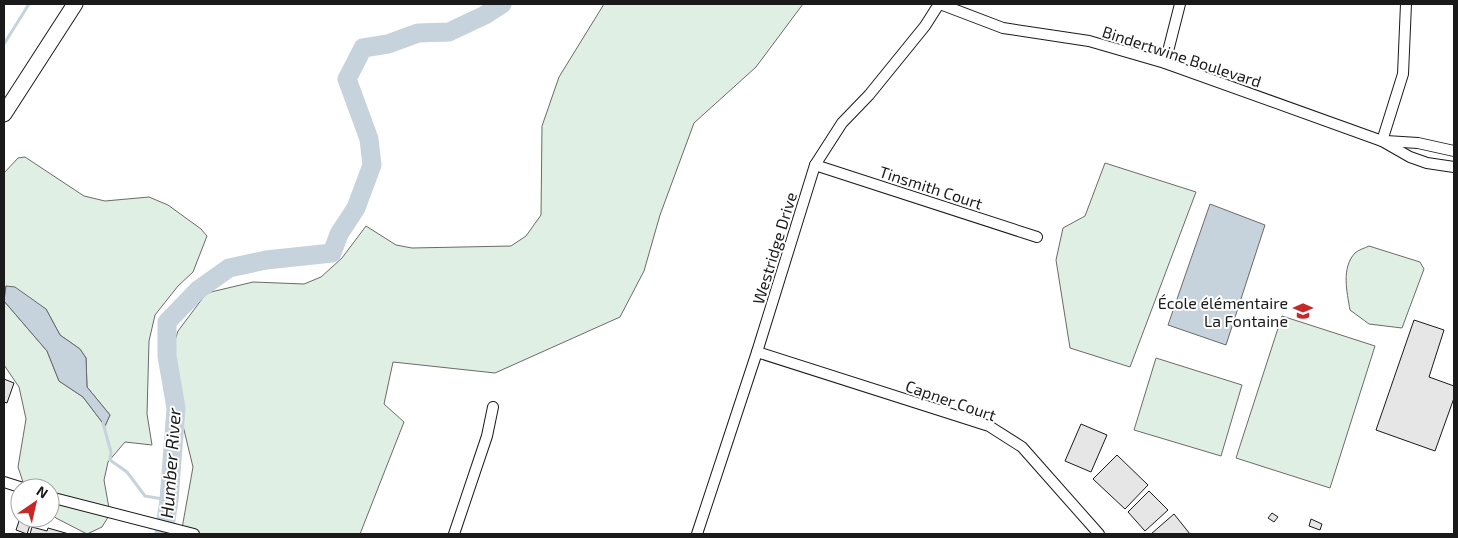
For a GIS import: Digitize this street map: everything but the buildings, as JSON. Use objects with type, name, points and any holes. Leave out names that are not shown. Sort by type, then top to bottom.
[{"type":"main road","points":[[4,114],[75,4]]},
{"type":"street","name":"Bindertwine Boulevard","points":[[939,4],[1003,28],[1089,41],[1165,63],[1382,141],[1410,157],[1454,167]]},
{"type":"street","name":"Westridge Drive","points":[[697,534],[758,352],[815,165],[842,123],[869,95],[925,26],[939,4]]},
{"type":"street","points":[[1165,63],[1180,4]]},
{"type":"street","points":[[1382,141],[1403,74],[1406,4]]},
{"type":"street","name":"Bindertwine Boulevard","points":[[1382,141],[1418,143],[1454,151]]},
{"type":"street","name":"Tinsmith Court","points":[[815,165],[1037,237]]},
{"type":"street","name":"Capner Court","points":[[758,352],[989,426],[1022,447],[1099,534]]},
{"type":"street","points":[[454,534],[487,436],[493,407]]},
{"type":"street","points":[[60,500],[191,534]]},
{"type":"green space","points":[[604,4],[803,4],[756,67],[694,123],[660,215],[644,271],[620,317],[495,373],[393,362],[384,404],[404,422],[360,534],[181,534],[193,467],[175,393],[172,350],[178,331],[205,295],[253,282],[304,284],[321,277],[342,258],[366,226],[396,245],[412,248],[511,246],[526,236],[541,215],[542,126],[559,77]]},
{"type":"green space","points":[[25,157],[84,196],[105,201],[149,197],[168,205],[201,229],[207,236],[193,272],[178,286],[155,315],[149,341],[147,414],[152,445],[125,442],[108,462],[104,480],[110,514],[102,527],[87,534],[60,520],[60,478],[22,478],[18,467],[26,419],[19,387],[4,365],[4,301],[47,351],[59,381],[83,397],[105,426],[110,415],[87,387],[86,358],[80,349],[60,335],[46,309],[6,286],[4,293],[4,173],[18,158]]},
{"type":"green space","points":[[1105,163],[1196,192],[1130,367],[1070,348],[1056,260],[1063,228],[1085,216]]},
{"type":"green space","points":[[1369,246],[1420,262],[1424,269],[1402,328],[1369,324],[1350,310],[1346,280],[1348,266],[1355,253]]},
{"type":"green space","points":[[1282,316],[1375,346],[1330,488],[1236,458]]},
{"type":"green space","points":[[1156,358],[1242,385],[1221,456],[1134,430]]},
{"type":"shaded area","points":[[1210,204],[1265,225],[1226,345],[1168,325]]},
{"type":"shaded area","points":[[6,286],[15,287],[46,309],[60,335],[80,349],[86,358],[87,387],[110,415],[105,426],[83,397],[59,381],[47,351],[4,301]]},
{"type":"waterway","points":[[4,44],[29,4]]},
{"type":"waterway","name":"Humber River","points":[[164,534],[169,500],[176,408],[167,356],[167,322],[198,290],[229,268],[266,260],[332,253],[339,234],[356,208],[372,165],[369,139],[347,79],[363,48],[388,44],[418,33],[449,32],[485,15],[502,4]]},
{"type":"waterway","points":[[103,423],[111,452],[110,460],[127,472],[145,496],[169,500]]},
{"type":"place","name":"École élémentaire La Fontaine","points":[[1303,311]]}]
